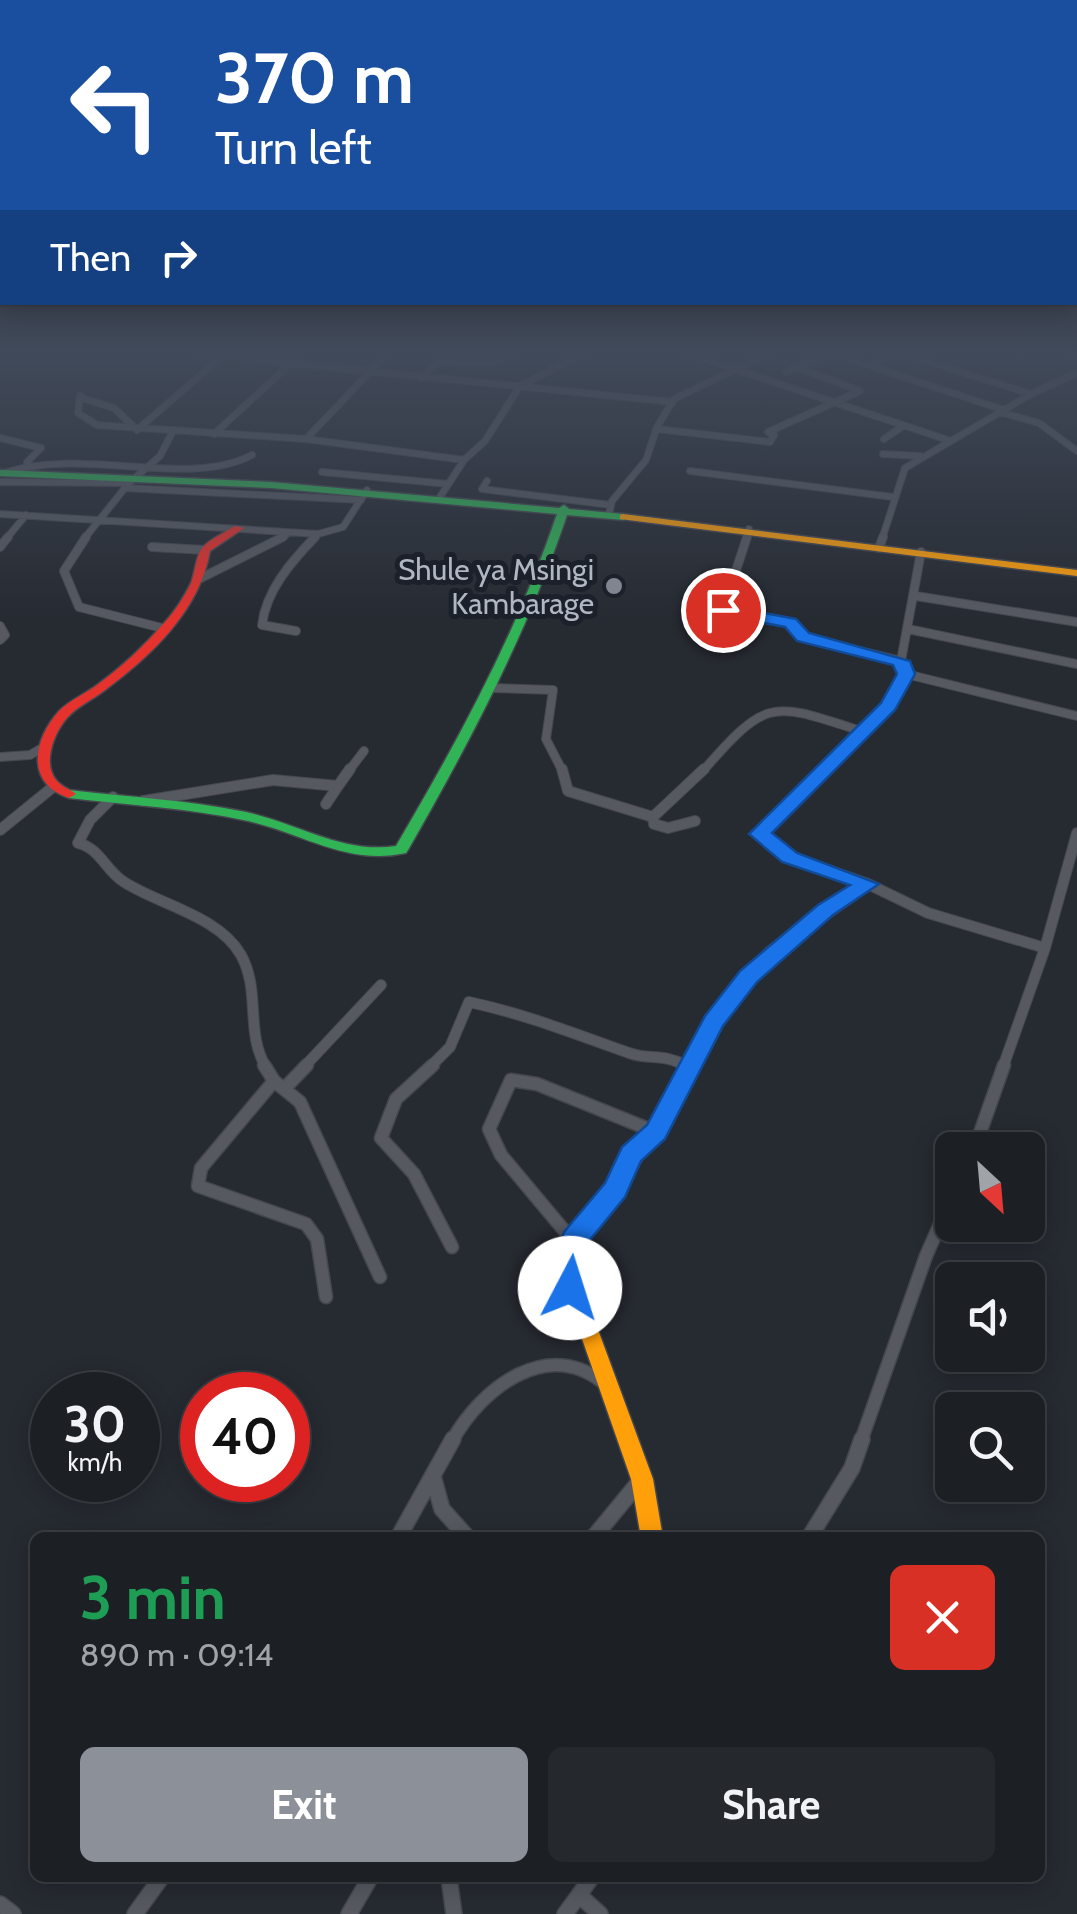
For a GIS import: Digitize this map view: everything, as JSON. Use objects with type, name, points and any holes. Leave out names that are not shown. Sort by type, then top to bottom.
[{"type":"street","points":[[1,476],[26,463],[41,448],[22,443]]},
{"type":"street","points":[[166,629],[75,603],[64,565],[98,518],[160,456],[167,443]]},
{"type":"street","points":[[332,443],[464,460]]},
{"type":"street","points":[[444,491],[464,460],[486,443]]},
{"type":"street","points":[[610,510],[646,460],[652,443]]},
{"type":"street","points":[[879,548],[905,468],[942,443]]},
{"type":"street","points":[[883,454],[920,456]]},
{"type":"street","points":[[26,463],[134,478],[230,466],[252,455]]},
{"type":"street","points":[[690,471],[894,497]]},
{"type":"street","points":[[322,472],[444,491],[478,501],[610,510]]},
{"type":"street","points":[[1,476],[134,478],[475,506],[478,501]]},
{"type":"street","points":[[487,482],[482,489],[610,510],[1077,573]]},
{"type":"street","points":[[363,495],[444,491]]},
{"type":"street","points":[[0,514],[318,534],[342,526],[363,495]]},
{"type":"street","points":[[42,748],[44,771],[52,786],[65,793],[250,817],[282,831],[358,851],[382,855],[400,850],[491,688],[538,592],[564,508]]},
{"type":"street","points":[[0,547],[26,515]]},
{"type":"street","points":[[152,548],[205,550],[238,528]]},
{"type":"street","points":[[748,529],[723,610],[790,623],[803,637],[901,661]]},
{"type":"street","points":[[0,757],[30,755],[42,748],[65,712],[102,688],[166,629],[202,578],[292,532]]},
{"type":"street","points":[[296,631],[262,625],[261,618],[274,592],[318,534]]},
{"type":"street","points":[[202,578],[205,550]]},
{"type":"street","points":[[906,674],[901,661],[916,596],[921,552]]},
{"type":"street","points":[[916,596],[1077,622]]},
{"type":"street","points":[[0,626],[5,636],[0,640]]},
{"type":"street","points":[[908,630],[1077,664]]},
{"type":"street","points":[[906,674],[1077,716]]},
{"type":"street","points":[[906,674],[888,706],[759,834],[790,858],[868,884],[928,913],[1045,948]]},
{"type":"street","points":[[491,688],[553,690],[555,707],[544,726],[548,750],[569,778],[568,791],[653,817]]},
{"type":"street","points":[[653,817],[703,771],[734,734],[763,712],[790,708],[864,732]]},
{"type":"street","points":[[326,804],[364,751]]},
{"type":"street","points":[[143,801],[273,780],[338,786]]},
{"type":"street","points":[[0,830],[52,786]]},
{"type":"street","points":[[114,798],[90,820],[78,843],[93,847],[120,880],[210,925],[242,955],[252,990],[254,1048],[279,1085],[300,1102],[380,1277]]},
{"type":"street","points":[[653,817],[654,824],[668,828],[695,821]]},
{"type":"street","points":[[980,1132],[1045,948],[1077,833]]},
{"type":"street","points":[[651,1532],[642,1479],[570,1288],[566,1270],[574,1240],[616,1190],[631,1155],[656,1132],[714,1022],[748,976],[826,910],[868,884]]},
{"type":"street","points":[[326,1297],[317,1239],[306,1224],[198,1186],[201,1168],[382,985]]},
{"type":"street","points":[[452,1247],[432,1200],[402,1156],[381,1138],[383,1116],[408,1082],[449,1050],[470,1002],[526,1014],[635,1055],[664,1054],[689,1067]]},
{"type":"street","points":[[574,1240],[501,1155],[489,1129],[511,1080],[538,1084],[656,1132]]},
{"type":"street","points":[[813,1532],[852,1468],[935,1236]]},
{"type":"street","points":[[402,1532],[468,1412],[512,1378],[553,1362],[591,1372],[610,1388]]},
{"type":"street","points":[[434,1478],[442,1508],[463,1532]]},
{"type":"street","points":[[598,1532],[642,1479]]},
{"type":"street","points":[[135,1914],[158,1882]]},
{"type":"street","points":[[349,1914],[368,1882]]},
{"type":"street","points":[[450,1882],[454,1914]]},
{"type":"street","points":[[565,1914],[588,1882]]},
{"type":"street","points":[[579,1895],[600,1914]]},
{"type":"street","points":[[0,1904],[13,1914]]},
{"type":"traffic: fast","points":[[0,473],[271,485],[623,517]]},
{"type":"traffic: fast","points":[[69,794],[245,816],[361,852],[401,850],[493,684],[549,554],[564,508]]},
{"type":"traffic: slow","points":[[623,517],[1077,573]]},
{"type":"traffic: slow","points":[[642,1145],[609,1199],[582,1233],[567,1270],[642,1479],[651,1532]]},
{"type":"traffic: jam","points":[[69,794],[56,788],[44,769],[46,746],[57,723],[68,709],[102,687],[157,637],[191,593],[205,550],[239,528]]},
{"type":"traffic: jam","points":[[642,1145],[656,1132],[708,1033],[746,979],[788,939],[868,884]]},
{"type":"place","name":"Shule ya Msingi Kambarage","points":[[614,586]]},
{"type":"route","points":[[570,1288],[566,1270],[574,1240],[616,1190],[631,1155],[656,1132],[714,1022],[748,976],[826,910],[868,884],[790,858],[759,834],[888,706],[906,674],[901,661],[803,637],[790,623],[723,610]]}]
